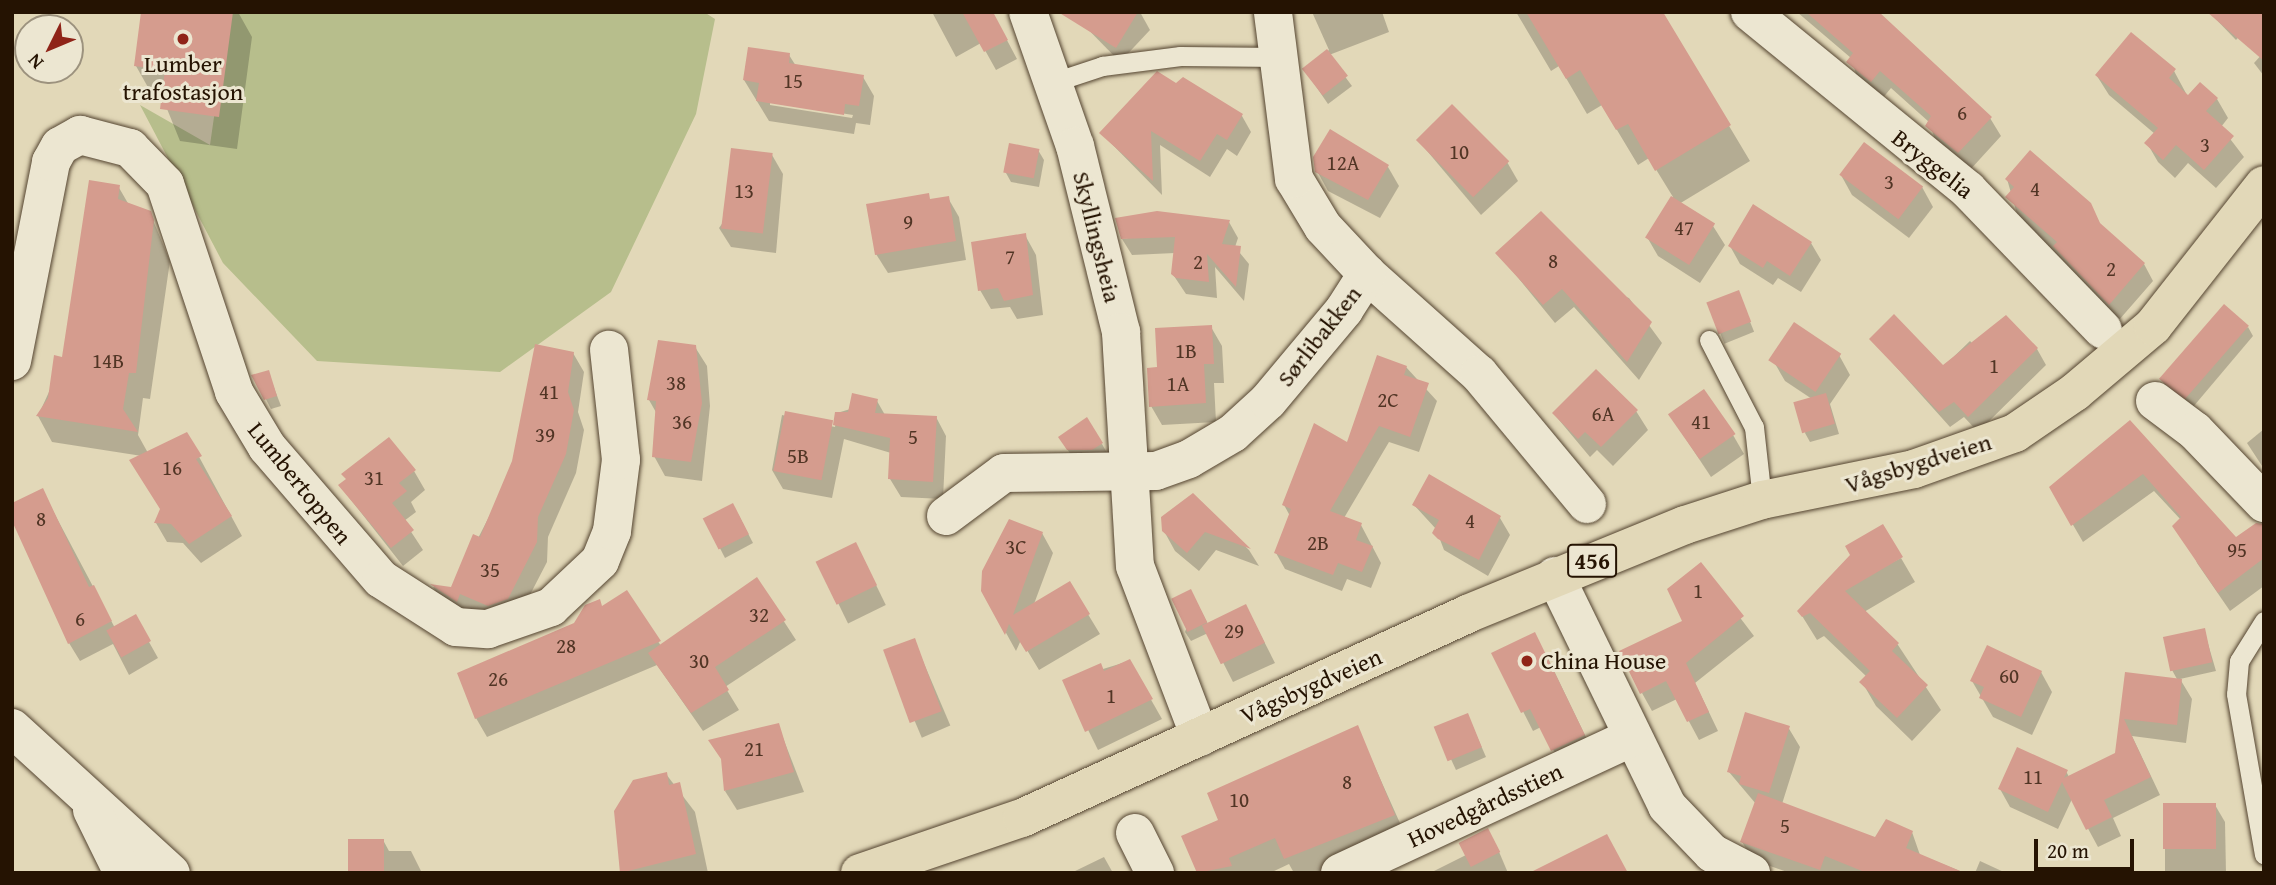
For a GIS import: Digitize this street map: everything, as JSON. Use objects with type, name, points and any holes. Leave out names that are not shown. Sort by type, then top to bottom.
[{"type":"main road","name":"Vågsbygdveien","points":[[860,873],[988,832],[1555,576],[1762,500],[1914,469],[2015,433],[2075,392],[2153,326],[2264,185]]},
{"type":"street","name":"Skyllingsheia","points":[[1028,12],[1054,82],[1121,332],[1135,566],[1200,737]]},
{"type":"street","name":"Sørlibakken","points":[[1131,470],[1178,463],[1233,433],[1326,334],[1367,274],[1323,227],[1294,179],[1273,12]]},
{"type":"street","name":"Bryggelia","points":[[1750,12],[1968,190],[2103,330]]},
{"type":"street","name":"Lumbertoppen","points":[[12,361],[24,326],[51,162],[60,146],[80,135],[130,148],[165,184],[234,392],[267,447],[382,579],[456,627],[488,629],[551,607],[600,561],[612,531],[621,460],[609,350]]},
{"type":"street","points":[[1367,274],[1479,373],[1587,505]]},
{"type":"street","points":[[2155,401],[2195,431],[2264,503]]},
{"type":"street","points":[[946,516],[1004,473],[1131,470]]},
{"type":"street","points":[[1555,576],[1631,738],[1688,834],[1752,873]]},
{"type":"street","points":[[12,728],[171,873]]},
{"type":"street","name":"Hovedgårdsstien","points":[[1339,873],[1631,738]]},
{"type":"street","points":[[81,790],[123,873]]},
{"type":"street","points":[[1135,833],[1155,873]]},
{"type":"lane","points":[[1054,82],[1101,66],[1180,56],[1279,57]]},
{"type":"lane","points":[[1709,340],[1754,427],[1762,500]]},
{"type":"lane","points":[[2264,621],[2239,662],[2236,694],[2264,855]]},
{"type":"green space","points":[[229,12],[704,12],[715,19],[696,114],[611,292],[500,372],[317,361],[223,263],[140,105],[210,145]]},
{"type":"building","name":"Lumber trafostasjon","points":[[141,12],[233,12],[219,117],[160,109],[165,70],[134,66]]},
{"type":"building","points":[[962,12],[993,12],[1008,40],[984,52]]},
{"type":"building","points":[[1058,12],[1138,12],[1116,48]]},
{"type":"building","points":[[1526,12],[1663,12],[1731,125],[1655,171],[1628,124],[1616,130],[1580,70],[1566,79]]},
{"type":"building","points":[[1806,12],[1879,12],[1992,117],[1958,153],[1925,126],[1931,116],[1880,71],[1871,82],[1846,62],[1853,53]]},
{"type":"building","points":[[2207,12],[2264,12],[2264,61]]},
{"type":"building","points":[[2131,32],[2176,69],[2169,78],[2188,95],[2200,82],[2218,98],[2206,111],[2234,136],[2204,170],[2176,145],[2163,160],[2144,143],[2158,128],[2095,75]]},
{"type":"building","points":[[748,47],[790,53],[789,63],[864,75],[859,106],[845,104],[844,115],[756,101],[759,83],[743,80]]},
{"type":"building","points":[[1327,49],[1348,76],[1323,95],[1302,69]]},
{"type":"building","points":[[1157,71],[1176,83],[1183,77],[1243,114],[1227,140],[1217,134],[1200,161],[1151,131],[1153,181],[1099,133]]},
{"type":"building","points":[[1452,104],[1509,161],[1473,197],[1416,140]]},
{"type":"building","points":[[1330,129],[1389,165],[1368,200],[1315,172],[1313,157]]},
{"type":"building","points":[[1864,142],[1923,187],[1898,219],[1839,175]]},
{"type":"building","points":[[1009,143],[1039,149],[1034,178],[1003,172]]},
{"type":"building","points":[[731,148],[773,153],[763,234],[721,228]]},
{"type":"building","points":[[2030,150],[2091,203],[2100,223],[2145,263],[2109,305],[2053,246],[2057,242],[2005,197],[2014,187],[2005,179]]},
{"type":"building","points":[[89,180],[120,185],[118,199],[151,211],[154,220],[136,373],[129,373],[123,409],[138,432],[36,416],[48,398],[54,355],[62,357]]},
{"type":"building","points":[[929,193],[930,199],[949,196],[956,241],[875,255],[866,204]]},
{"type":"building","points":[[1671,196],[1715,224],[1689,265],[1645,238]]},
{"type":"building","points":[[1753,204],[1812,242],[1790,276],[1767,261],[1763,268],[1728,246]]},
{"type":"building","points":[[1157,211],[1230,220],[1222,244],[1241,246],[1236,287],[1207,254],[1209,282],[1176,278],[1171,274],[1175,237],[1121,239],[1115,218]]},
{"type":"building","points":[[1541,211],[1652,322],[1627,362],[1562,289],[1543,305],[1495,253]]},
{"type":"building","points":[[1026,233],[1033,295],[1004,301],[998,288],[978,291],[971,242]]},
{"type":"building","points":[[1739,290],[1751,322],[1719,334],[1706,303]]},
{"type":"building","points":[[2224,304],[2249,326],[2184,400],[2159,379]]},
{"type":"building","points":[[1894,314],[1943,365],[2006,315],[2038,348],[1968,417],[1954,402],[1939,412],[1869,339]]},
{"type":"building","points":[[1794,322],[1841,354],[1816,392],[1768,360]]},
{"type":"building","points":[[1212,325],[1214,364],[1204,364],[1206,403],[1149,407],[1147,368],[1157,367],[1155,328]]},
{"type":"building","points":[[658,340],[696,345],[702,403],[691,462],[652,457],[656,401],[647,400]]},
{"type":"building","points":[[535,344],[574,352],[568,392],[574,410],[566,454],[538,517],[537,542],[508,599],[488,606],[460,594],[457,602],[430,584],[451,587],[473,534],[480,537],[512,461]]},
{"type":"building","points":[[1377,355],[1407,366],[1404,375],[1429,383],[1410,437],[1379,426],[1330,511],[1362,523],[1356,540],[1373,546],[1362,572],[1338,563],[1333,575],[1274,553],[1291,509],[1282,505],[1314,423],[1347,442]]},
{"type":"building","points":[[1596,369],[1638,410],[1601,447],[1585,432],[1578,439],[1552,413]]},
{"type":"building","points":[[269,370],[277,396],[264,400],[251,375]]},
{"type":"building","points":[[1704,389],[1736,434],[1700,459],[1668,414]]},
{"type":"building","points":[[852,393],[878,399],[875,413],[937,416],[933,482],[888,479],[890,438],[833,425],[835,412],[848,412]]},
{"type":"building","points":[[1826,393],[1835,424],[1802,433],[1793,402]]},
{"type":"building","points":[[785,411],[833,420],[821,480],[773,471]]},
{"type":"building","points":[[1087,417],[1103,443],[1092,450],[1067,450],[1058,437]]},
{"type":"building","points":[[2130,420],[2236,537],[2256,523],[2264,524],[2264,558],[2218,593],[2172,526],[2181,517],[2143,474],[2071,526],[2049,487]]},
{"type":"building","points":[[187,432],[202,456],[196,459],[232,516],[189,544],[171,524],[154,523],[160,509],[129,460]]},
{"type":"building","points":[[389,437],[416,470],[399,483],[407,491],[392,503],[414,530],[391,548],[338,485],[346,479],[341,474]]},
{"type":"building","points":[[1429,474],[1501,516],[1479,560],[1438,539],[1432,533],[1439,520],[1412,505]]},
{"type":"building","points":[[43,488],[89,587],[94,585],[112,621],[68,644],[12,521],[12,503]]},
{"type":"building","points":[[1193,493],[1251,549],[1205,532],[1187,553],[1162,531],[1161,517]]},
{"type":"building","points":[[733,503],[749,534],[719,550],[703,518]]},
{"type":"building","points":[[1009,519],[1043,532],[1013,615],[1070,581],[1090,614],[1026,652],[1009,624],[1005,635],[981,591],[982,571]]},
{"type":"building","points":[[1883,524],[1903,557],[1845,591],[1899,643],[1892,651],[1928,685],[1897,718],[1859,682],[1870,671],[1810,613],[1802,617],[1797,611],[1850,555],[1845,546]]},
{"type":"building","points":[[856,542],[877,585],[837,605],[816,562]]},
{"type":"building","points":[[1701,562],[1744,616],[1686,663],[1709,712],[1687,722],[1666,681],[1640,694],[1619,651],[1682,621],[1667,589]]},
{"type":"building","points":[[757,577],[786,620],[715,667],[729,690],[691,713],[648,653]]},
{"type":"building","points":[[1191,589],[1207,622],[1187,632],[1171,599]]},
{"type":"building","points":[[627,590],[661,641],[475,719],[457,673],[574,623],[585,605],[600,599],[602,606]]},
{"type":"building","points":[[1246,604],[1265,643],[1221,664],[1202,625]]},
{"type":"building","points":[[136,614],[151,641],[121,658],[106,630]]},
{"type":"building","points":[[2205,628],[2212,662],[2170,671],[2163,637]]},
{"type":"building","points":[[1535,632],[1585,735],[1551,751],[1530,709],[1521,713],[1491,653]]},
{"type":"building","points":[[915,638],[942,711],[910,723],[883,650]]},
{"type":"building","points":[[1987,645],[2042,671],[2021,717],[1979,698],[1984,687],[1970,681]]},
{"type":"building","points":[[1130,659],[1153,699],[1085,732],[1062,680],[1101,663],[1104,671]]},
{"type":"building","points":[[2125,672],[2182,679],[2177,725],[2124,719],[2151,777],[2104,800],[2112,817],[2086,830],[2062,782],[2048,812],[1998,789],[2017,747],[2068,770],[2064,778],[2115,753]]},
{"type":"building","points":[[1745,712],[1790,726],[1769,793],[1739,784],[1741,776],[1727,772]]},
{"type":"building","points":[[1468,713],[1482,747],[1448,761],[1434,727]]},
{"type":"building","points":[[779,723],[794,772],[724,791],[721,759],[708,740]]},
{"type":"building","points":[[1358,725],[1395,815],[1284,859],[1275,838],[1229,858],[1232,866],[1197,873],[1181,836],[1218,820],[1207,793]]},
{"type":"building","points":[[667,772],[669,785],[680,782],[696,854],[620,873],[614,811],[633,780]]},
{"type":"building","points":[[1758,793],[1875,837],[1886,819],[1913,831],[1906,848],[1965,873],[1867,873],[1825,856],[1820,870],[1740,842]]},
{"type":"building","points":[[2163,803],[2216,803],[2216,849],[2163,849]]},
{"type":"building","points":[[1488,828],[1500,852],[1471,867],[1459,843]]},
{"type":"building","points":[[1607,834],[1628,873],[1529,873]]},
{"type":"building","points":[[348,839],[384,839],[384,871],[348,871]]},
{"type":"place","name":"Lumber trafostasjon","points":[[183,39]]},
{"type":"place","name":"China House","points":[[1527,661]]}]
